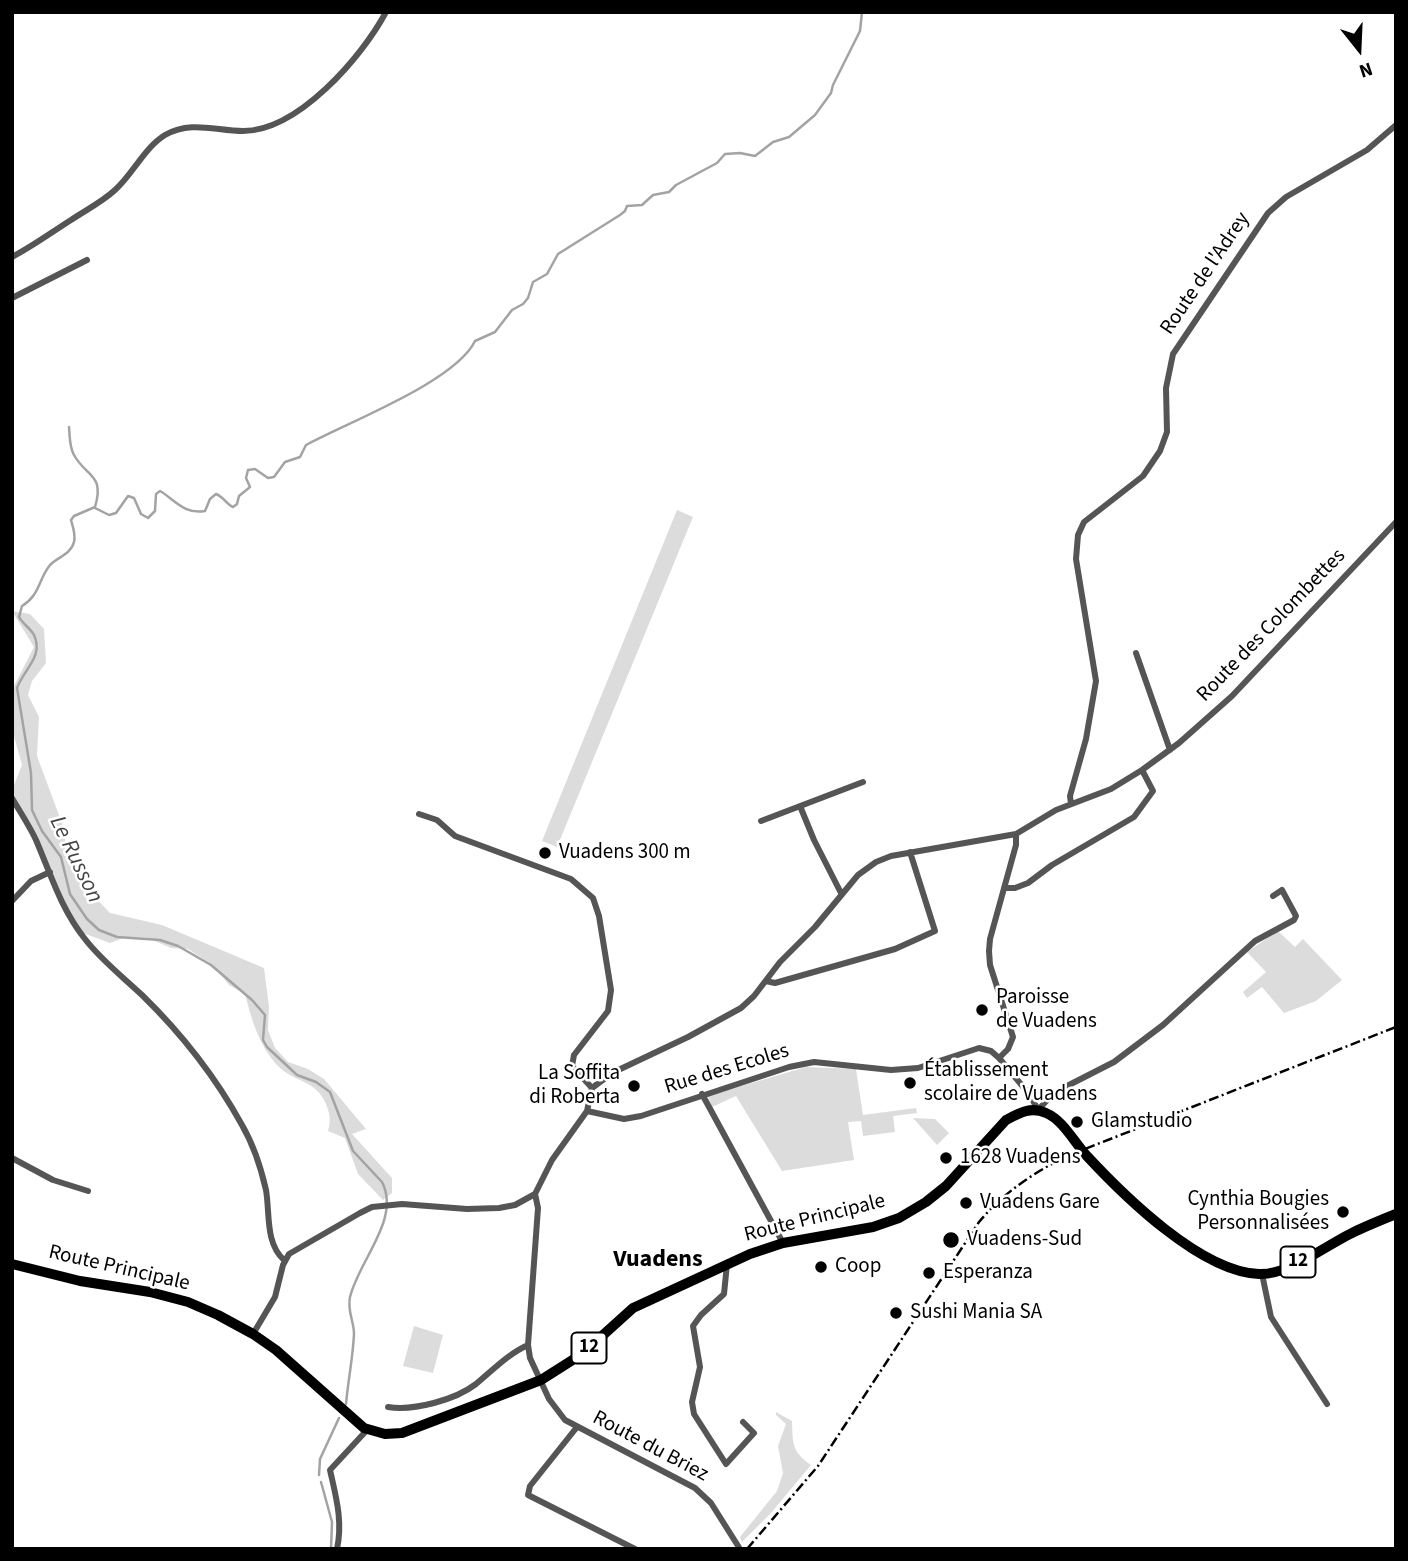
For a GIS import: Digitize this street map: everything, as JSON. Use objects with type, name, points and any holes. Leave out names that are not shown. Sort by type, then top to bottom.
[{"type":"main road","name":"Route Principale","points":[[12,1264],[80,1281],[150,1292],[188,1302],[218,1314],[276,1350],[367,1430],[385,1434],[402,1433],[541,1380],[582,1354],[633,1308],[727,1264],[783,1243],[873,1227],[900,1218],[940,1191],[1006,1120],[1021,1112],[1038,1110]]},
{"type":"main road","name":"12","points":[[1038,1110],[1052,1116],[1116,1186],[1177,1237],[1222,1265],[1240,1271],[1262,1274],[1285,1268],[1350,1234],[1396,1214]]},
{"type":"street","points":[[12,257],[115,191],[153,145],[165,135],[196,126],[236,131],[258,130],[290,115],[353,62],[386,12]]},
{"type":"street","name":"Route de l'Adrey","points":[[1071,804],[1070,796],[1086,738],[1096,681],[1076,559],[1080,528],[1143,476],[1160,451],[1167,432],[1166,377],[1173,354],[1268,212],[1286,197],[1367,150],[1396,125]]},
{"type":"street","points":[[12,299],[87,260]]},
{"type":"street","name":"Route des Colombettes","points":[[592,1088],[612,1073],[723,1019],[754,996],[841,893],[858,875],[876,862],[910,852],[972,844],[1016,834],[1056,810],[1111,789],[1142,770],[1170,750],[1245,684],[1396,522]]},
{"type":"street","points":[[1136,653],[1170,750]]},
{"type":"street","points":[[1004,888],[1015,888],[1028,883],[1052,865],[1134,817],[1153,791],[1142,770]]},
{"type":"street","points":[[761,821],[863,782]]},
{"type":"street","points":[[12,798],[34,836],[66,913],[86,941],[198,1054],[227,1098],[244,1128],[260,1167],[273,1242],[285,1260]]},
{"type":"street","points":[[800,806],[841,893]]},
{"type":"street","points":[[253,1334],[275,1297],[285,1260],[298,1247],[360,1213],[381,1206],[392,1204],[485,1209],[515,1205],[535,1194],[552,1160],[587,1111],[592,1088],[572,1066],[574,1055],[608,1011],[611,990],[599,916],[593,898],[571,879],[455,836],[437,820],[419,814]]},
{"type":"street","points":[[1016,834],[1016,845],[990,939],[990,965],[1013,1037],[1008,1049],[999,1058],[1030,1095],[1038,1110],[1065,1087],[1114,1062],[1163,1025],[1255,941],[1294,920],[1296,916],[1282,890],[1273,896]]},
{"type":"street","points":[[766,981],[775,983],[895,949],[935,931],[910,852]]},
{"type":"street","points":[[12,901],[31,881],[50,872]]},
{"type":"street","points":[[12,887],[19,894]]},
{"type":"street","name":"Rue des Ecoles","points":[[587,1111],[624,1119],[640,1116],[789,1067],[814,1062],[891,1070],[918,1068],[979,1048],[990,1051],[999,1058]]},
{"type":"street","points":[[702,1094],[783,1243]]},
{"type":"street","points":[[12,1158],[53,1180],[88,1191]]},
{"type":"street","points":[[388,1407],[419,1408],[454,1395],[473,1386],[500,1363],[528,1345],[538,1208],[535,1194]]},
{"type":"street","points":[[727,1264],[724,1294],[701,1315],[694,1326],[700,1367],[692,1406],[694,1414],[726,1464],[754,1433],[743,1422]]},
{"type":"street","points":[[1262,1274],[1272,1317],[1327,1404]]},
{"type":"street","name":"Route du Briez","points":[[528,1345],[530,1358],[556,1409],[565,1420],[695,1488],[711,1503],[740,1549]]},
{"type":"street","points":[[577,1427],[530,1486],[528,1495],[635,1549]]},
{"type":"street","points":[[337,1549],[341,1531],[340,1519],[330,1470],[367,1430]]},
{"type":"shaded area","points":[[677,510],[693,517],[557,847],[542,841]]},
{"type":"shaded area","points":[[12,611],[30,614],[44,629],[46,663],[32,681],[28,695],[39,717],[37,756],[63,826],[68,858],[92,894],[110,913],[162,925],[264,968],[269,1006],[268,1030],[275,1048],[288,1062],[308,1069],[324,1079],[366,1129],[352,1134],[392,1178],[392,1193],[383,1200],[358,1174],[345,1138],[328,1131],[329,1114],[322,1096],[310,1085],[283,1070],[270,1057],[256,1031],[245,994],[229,985],[214,966],[188,949],[171,948],[148,938],[126,937],[110,943],[83,933],[61,900],[12,790],[22,765],[12,729],[12,690],[34,647]]},
{"type":"shaded area","points":[[1278,931],[1295,947],[1303,939],[1342,980],[1316,1001],[1284,1013],[1262,987],[1247,998],[1243,992],[1266,972],[1247,952]]},
{"type":"shaded area","points":[[806,1067],[856,1069],[863,1115],[916,1108],[917,1113],[893,1116],[895,1132],[863,1136],[861,1121],[848,1122],[854,1160],[782,1171],[736,1096],[712,1107],[708,1096]]},
{"type":"shaded area","points":[[913,1118],[935,1119],[949,1133],[937,1145]]},
{"type":"shaded area","points":[[414,1326],[443,1335],[433,1373],[403,1366]]},
{"type":"shaded area","points":[[776,1412],[792,1421],[796,1451],[811,1465],[771,1513],[742,1542],[740,1537],[777,1491],[783,1473],[778,1446],[786,1424]]},
{"type":"waterway","points":[[95,508],[109,515],[116,513],[128,496],[134,498],[141,514],[148,518],[155,511],[156,494],[160,491],[191,511],[205,511],[210,499],[216,494],[233,507],[239,496],[250,487],[246,478],[248,470],[255,469],[268,478],[274,477],[285,462],[300,457],[306,445],[424,386],[464,356],[475,341],[495,332],[512,310],[528,298],[533,282],[547,274],[558,254],[620,215],[627,206],[642,205],[653,195],[669,192],[676,185],[717,163],[725,154],[755,156],[773,142],[789,137],[815,115],[831,93],[860,31],[862,12]]},
{"type":"waterway","name":"Le Russon","points":[[69,427],[72,452],[93,477],[98,488],[95,507],[71,520],[75,537],[72,546],[50,565],[36,592],[22,606],[19,617],[34,635],[37,649],[17,688],[31,773],[32,810],[42,831],[61,857],[70,894],[87,919],[99,930],[117,937],[160,940],[178,946],[211,965],[252,1000],[265,1015],[263,1040],[267,1047],[297,1075],[316,1082],[330,1092],[353,1151],[382,1182],[386,1196],[383,1225],[350,1297],[354,1334],[346,1404]]},
{"type":"waterway","name":"Le Russon","points":[[319,1475],[320,1459],[339,1418]]},
{"type":"waterway","name":"Le Russon","points":[[321,1482],[332,1522],[331,1549]]},
{"type":"railway","points":[[747,1549],[818,1466],[979,1222],[1008,1193],[1042,1169],[1067,1156],[1396,1027]]},
{"type":"place","name":"Vuadens 300 m","points":[[545,853]]},
{"type":"place","name":"Paroisse de Vuadens","points":[[982,1010]]},
{"type":"place","name":"Établissement scolaire de Vuadens","points":[[910,1083]]},
{"type":"place","name":"La Soffita di Roberta","points":[[634,1086]]},
{"type":"place","name":"Glamstudio","points":[[1077,1122]]},
{"type":"place","name":"1628 Vuadens","points":[[946,1158]]},
{"type":"place","name":"Vuadens Gare","points":[[966,1203]]},
{"type":"place","name":"Cynthia Bougies Personnalisées","points":[[1343,1212]]},
{"type":"place","name":"Vuadens-Sud","points":[[951,1240]]},
{"type":"place","name":"Coop","points":[[821,1267]]},
{"type":"place","name":"Esperanza","points":[[929,1273]]},
{"type":"place","name":"Sushi Mania SA","points":[[896,1313]]},
{"type":"district","name":"Vuadens","points":[[658,1261]]}]
